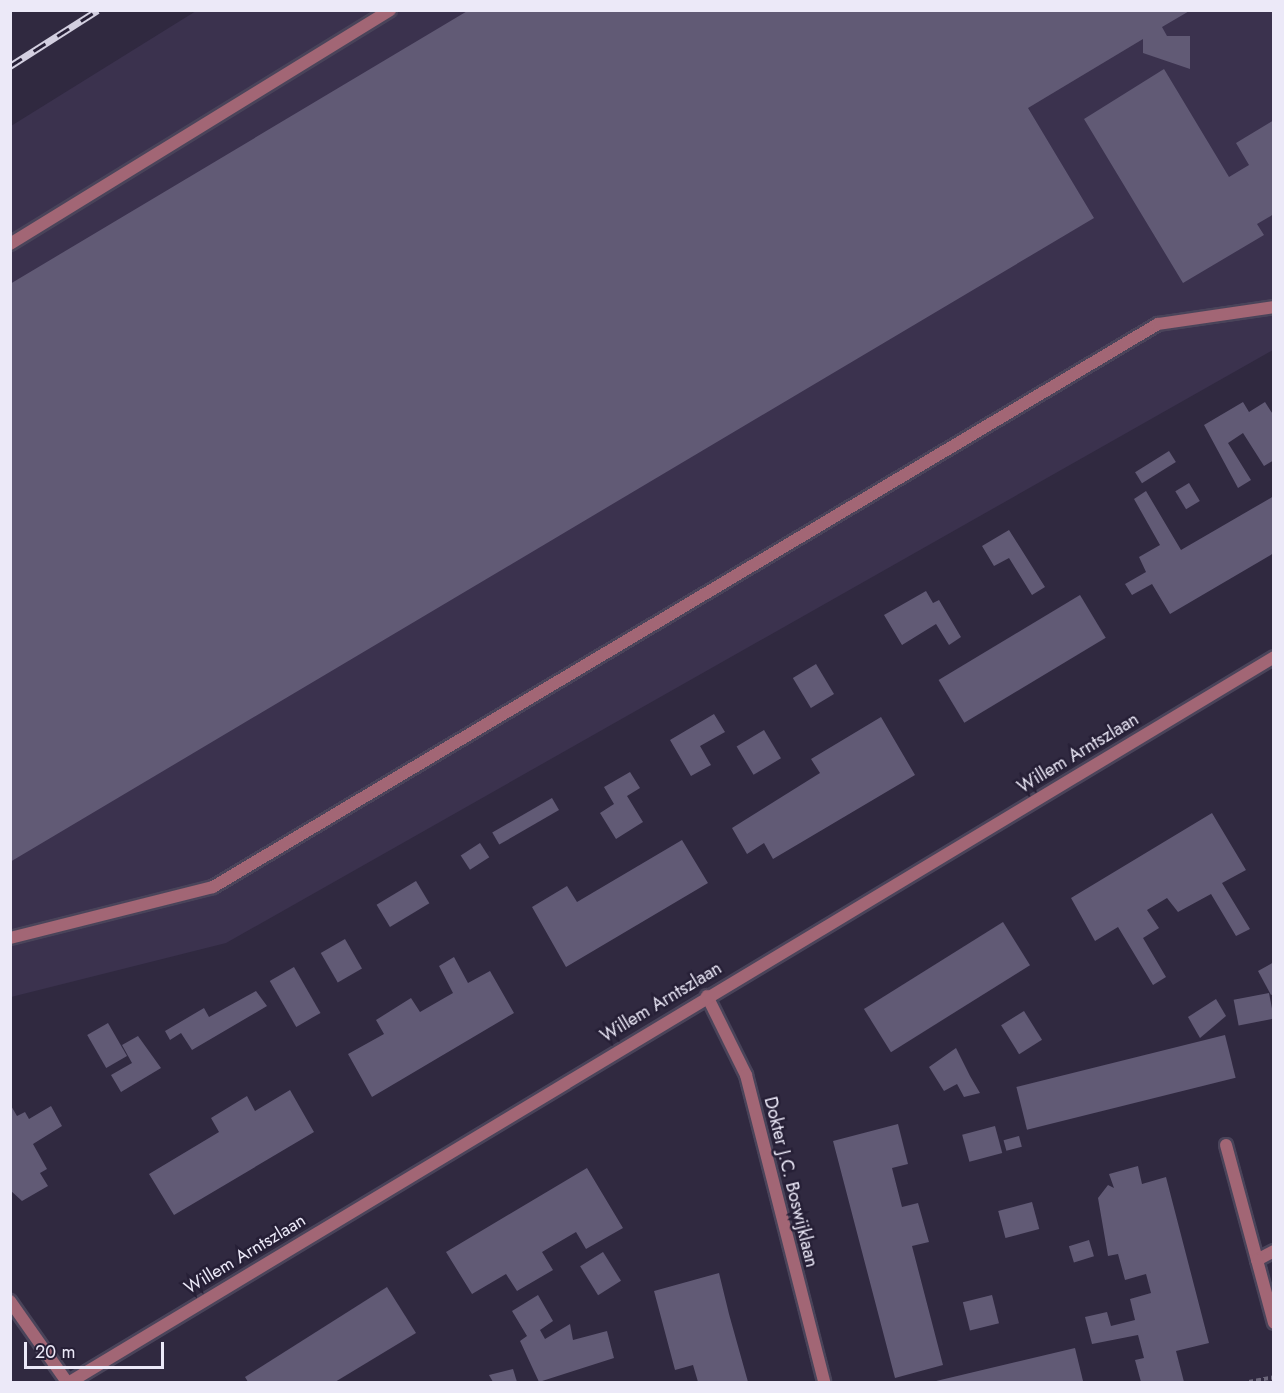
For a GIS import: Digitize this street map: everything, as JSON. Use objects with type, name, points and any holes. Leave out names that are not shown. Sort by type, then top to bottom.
[{"type":"street","points":[[10,244],[390,10]]},
{"type":"street","points":[[10,938],[213,886],[1158,324],[1274,307]]},
{"type":"street","name":"Willem Arntszlaan","points":[[68,1383],[707,996],[1274,657]]},
{"type":"street","name":"Dokter J.C. Boswijklaan","points":[[707,996],[746,1075],[824,1383]]},
{"type":"street","points":[[1226,1144],[1274,1323]]},
{"type":"street","points":[[1257,1260],[1274,1251]]},
{"type":"street","points":[[10,1301],[68,1383]]},
{"type":"path","points":[[1249,1383],[1274,1377]]},
{"type":"shaded area","points":[[196,11],[1273,11],[1273,350],[226,943],[11,997],[11,126]]},
{"type":"building","points":[[469,10],[1191,10],[1162,27],[1167,36],[1190,36],[1190,69],[1143,53],[1143,39],[1028,108],[1094,218],[10,862],[10,284]]},
{"type":"building","points":[[1164,69],[1229,177],[1249,165],[1236,143],[1274,120],[1274,214],[1257,224],[1264,235],[1183,283],[1084,119]]},
{"type":"building","points":[[1243,402],[1249,412],[1265,402],[1274,416],[1274,460],[1264,466],[1243,433],[1228,443],[1251,480],[1238,488],[1204,425]]},
{"type":"building","points":[[1169,451],[1176,462],[1142,483],[1135,472]]},
{"type":"building","points":[[1189,483],[1200,501],[1186,509],[1175,491]]},
{"type":"building","points":[[1146,491],[1181,550],[1274,496],[1274,553],[1170,614],[1152,584],[1132,595],[1125,584],[1146,572],[1139,557],[1160,545],[1134,499]]},
{"type":"building","points":[[1009,530],[1045,587],[1032,595],[1009,558],[994,566],[982,546]]},
{"type":"building","points":[[926,591],[933,603],[939,600],[961,637],[949,645],[936,624],[902,645],[884,615]]},
{"type":"building","points":[[1080,595],[1106,638],[964,723],[939,680]]},
{"type":"building","points":[[816,664],[834,694],[811,708],[793,678]]},
{"type":"building","points":[[714,714],[725,732],[700,746],[711,765],[691,776],[670,740]]},
{"type":"building","points":[[881,717],[915,775],[773,859],[764,843],[747,854],[732,828],[820,773],[811,759]]},
{"type":"building","points":[[764,730],[781,758],[754,775],[737,746]]},
{"type":"building","points":[[630,772],[640,788],[627,796],[643,822],[616,839],[600,813],[614,804],[604,787]]},
{"type":"building","points":[[552,798],[559,810],[499,845],[492,832]]},
{"type":"building","points":[[1212,813],[1246,870],[1222,883],[1250,929],[1236,936],[1211,894],[1178,912],[1167,898],[1147,910],[1159,928],[1143,938],[1166,977],[1153,985],[1118,927],[1095,941],[1071,898]]},
{"type":"building","points":[[682,840],[708,883],[566,967],[532,907],[567,886],[577,902]]},
{"type":"building","points":[[480,843],[489,857],[470,870],[461,856]]},
{"type":"building","points":[[416,881],[429,903],[390,927],[377,905]]},
{"type":"building","points":[[1003,922],[1030,965],[891,1052],[864,1009]]},
{"type":"building","points":[[345,939],[362,968],[338,982],[321,953]]},
{"type":"building","points":[[454,957],[468,983],[490,971],[514,1013],[372,1097],[348,1054],[384,1034],[376,1020],[411,998],[420,1012],[453,993],[439,966]]},
{"type":"building","points":[[1274,962],[1274,994],[1271,995],[1258,971]]},
{"type":"building","points":[[294,967],[320,1013],[296,1027],[270,981]]},
{"type":"building","points":[[256,991],[267,1006],[192,1050],[181,1033],[170,1040],[165,1031],[204,1008],[209,1017]]},
{"type":"building","points":[[1269,993],[1274,1019],[1239,1025],[1234,1000]]},
{"type":"building","points":[[1216,999],[1226,1016],[1200,1038],[1188,1017]]},
{"type":"building","points":[[1024,1011],[1042,1040],[1019,1054],[1001,1025]]},
{"type":"building","points":[[108,1023],[127,1056],[106,1068],[87,1035]]},
{"type":"building","points":[[1225,1035],[1236,1078],[1027,1130],[1016,1087]]},
{"type":"building","points":[[138,1036],[161,1068],[121,1092],[111,1075],[132,1063],[122,1045]]},
{"type":"building","points":[[956,1048],[980,1093],[964,1097],[957,1084],[944,1091],[929,1067]]},
{"type":"building","points":[[290,1090],[314,1132],[174,1215],[149,1174],[219,1132],[211,1118],[247,1096],[255,1111]]},
{"type":"building","points":[[10,1104],[17,1116],[25,1112],[29,1119],[51,1106],[62,1126],[33,1144],[47,1169],[40,1173],[48,1186],[22,1201],[10,1190]]},
{"type":"building","points":[[898,1124],[908,1164],[892,1168],[902,1207],[918,1203],[929,1242],[912,1246],[943,1365],[895,1378],[833,1141]]},
{"type":"building","points":[[995,1126],[1002,1153],[969,1162],[962,1135]]},
{"type":"building","points":[[1019,1136],[1022,1147],[1006,1151],[1004,1140]]},
{"type":"building","points":[[1138,1166],[1142,1184],[1166,1177],[1209,1343],[1176,1351],[1184,1382],[1141,1382],[1135,1360],[1144,1358],[1138,1335],[1092,1344],[1085,1317],[1107,1312],[1111,1326],[1135,1320],[1130,1299],[1151,1293],[1146,1274],[1125,1280],[1118,1254],[1108,1256],[1098,1198],[1108,1185],[1114,1188],[1109,1174]]},
{"type":"building","points":[[587,1168],[623,1228],[586,1249],[576,1232],[542,1252],[553,1270],[517,1291],[506,1274],[472,1294],[446,1252]]},
{"type":"building","points":[[1032,1202],[1039,1229],[1005,1238],[998,1211]]},
{"type":"building","points":[[1089,1240],[1094,1256],[1074,1262],[1069,1246]]},
{"type":"building","points":[[603,1252],[621,1281],[598,1295],[580,1266]]},
{"type":"building","points":[[719,1273],[748,1382],[698,1382],[693,1365],[675,1370],[654,1291]]},
{"type":"building","points":[[387,1287],[416,1333],[335,1382],[248,1382],[245,1377]]},
{"type":"building","points":[[538,1295],[553,1321],[540,1330],[545,1339],[570,1324],[573,1340],[607,1331],[614,1358],[539,1382],[520,1341],[527,1336],[512,1311]]},
{"type":"building","points":[[992,1295],[999,1323],[970,1330],[963,1302]]},
{"type":"building","points":[[1075,1348],[1083,1381],[932,1382]]},
{"type":"building","points":[[513,1369],[517,1382],[493,1382],[489,1375]]},
{"type":"railway","points":[[10,66],[98,10]]}]
